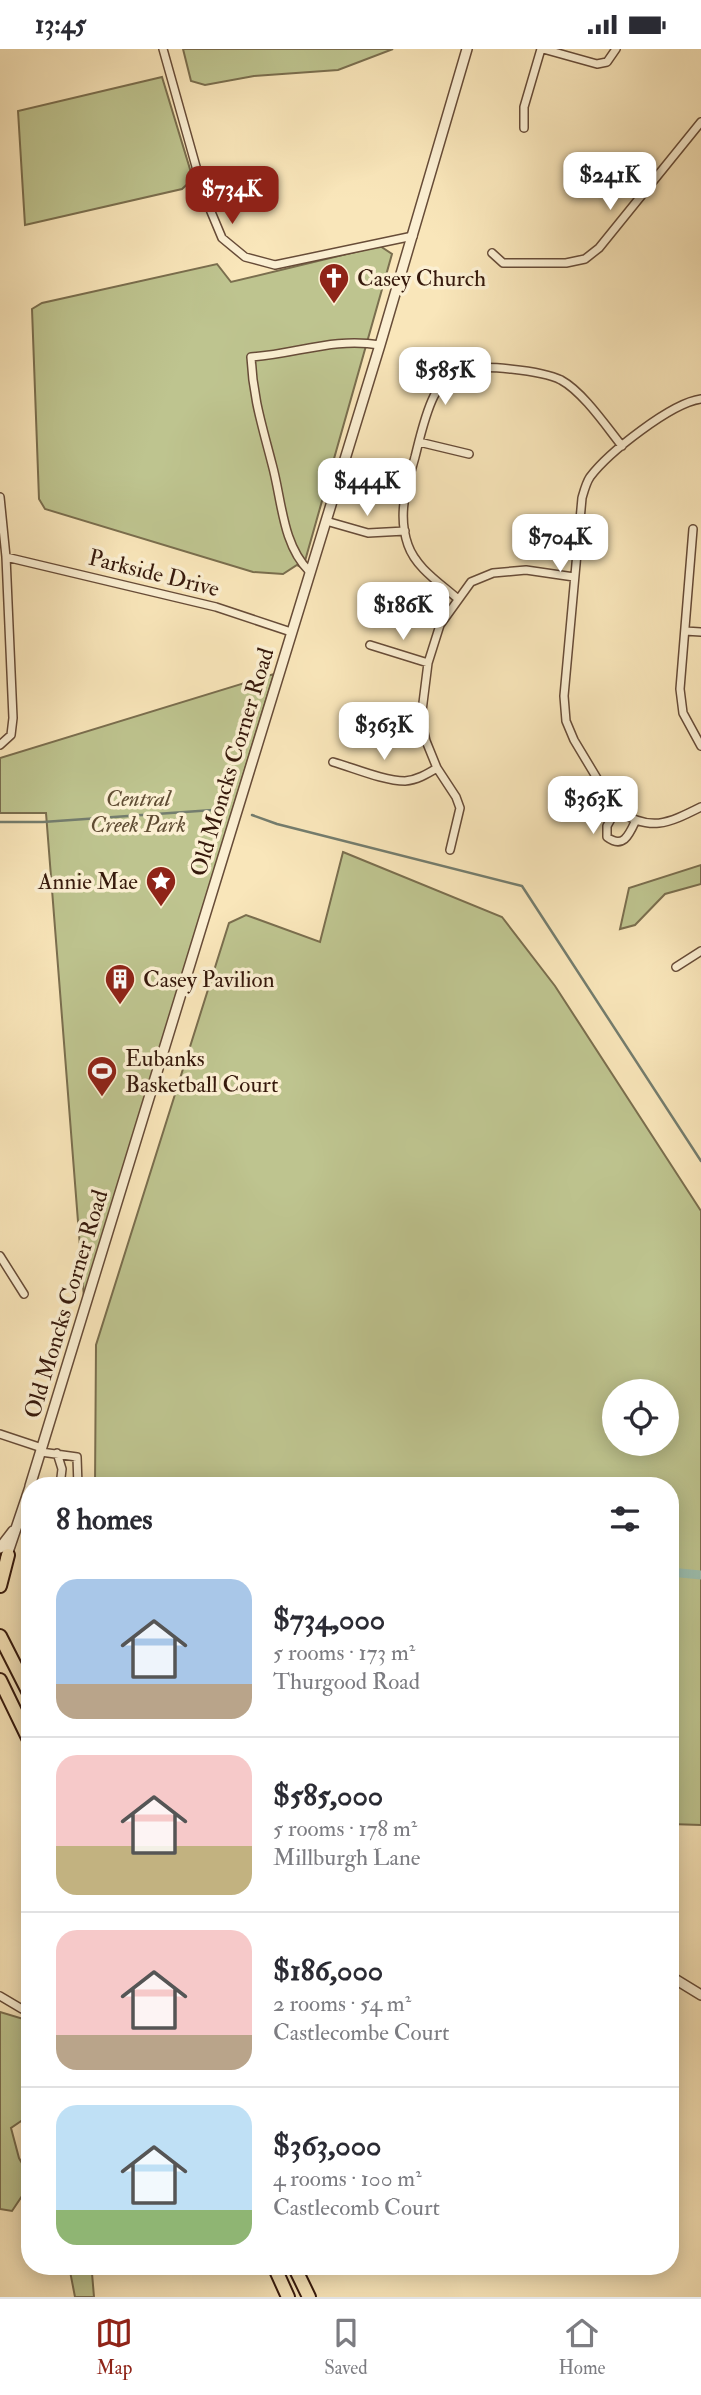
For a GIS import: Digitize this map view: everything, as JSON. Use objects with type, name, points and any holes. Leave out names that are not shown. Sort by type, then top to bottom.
[{"type":"main road","points":[[0,1586],[3,1556]]},
{"type":"main road","points":[[0,1636],[21,1677]]},
{"type":"main road","points":[[0,1680],[21,1723]]},
{"type":"main road","points":[[278,2275],[288,2297]]},
{"type":"main road","points":[[298,2275],[309,2297]]},
{"type":"street","points":[[163,49],[204,195],[222,238],[245,257],[275,265],[412,236]]},
{"type":"street","name":"Old Moncks Corner Road","points":[[33,1477],[380,345],[467,49]]},
{"type":"street","points":[[524,128],[524,107],[542,49],[597,64],[607,62],[616,49]]},
{"type":"street","points":[[492,253],[503,263],[566,263],[584,259],[599,248],[701,122]]},
{"type":"street","points":[[309,571],[298,560],[288,534],[253,391],[251,357],[335,342],[380,345]]},
{"type":"street","points":[[458,599],[421,566],[408,545],[402,510],[419,442],[435,395],[447,380],[463,370],[484,368],[537,373],[561,380],[578,395],[622,446]]},
{"type":"street","points":[[701,399],[670,411],[603,462],[587,481],[582,498],[564,696],[566,721],[574,740],[616,810],[635,822],[657,824],[678,819],[701,807]]},
{"type":"street","points":[[419,442],[468,454]]},
{"type":"street","points":[[0,497],[6,557],[13,719],[11,735],[0,745]]},
{"type":"street","points":[[326,521],[368,533],[405,531]]},
{"type":"street","points":[[693,529],[680,689],[683,713],[701,746]]},
{"type":"street","name":"Parkside Drive","points":[[6,557],[216,607],[291,632]]},
{"type":"street","points":[[450,850],[460,808],[437,768],[421,719],[428,663],[440,625],[471,582],[493,573],[526,570],[574,576]]},
{"type":"street","points":[[685,631],[701,632]]},
{"type":"street","points":[[370,645],[428,663]]},
{"type":"street","points":[[333,762],[394,780],[407,781],[437,768]]},
{"type":"street","points":[[616,810],[607,826],[607,837],[612,841],[619,842],[628,838],[635,822]]},
{"type":"street","points":[[676,967],[701,951]]},
{"type":"street","points":[[0,1256],[24,1294]]},
{"type":"street","points":[[0,1434],[42,1450],[77,1457],[78,1477]]},
{"type":"street","points":[[57,1453],[62,1469],[61,1477]]},
{"type":"street","name":"Old Moncks Corner Road","points":[[3,1556],[21,1515]]},
{"type":"street","points":[[679,1982],[701,1995]]},
{"type":"street","points":[[0,1996],[21,2007]]},
{"type":"green space","points":[[183,49],[393,49],[338,70],[254,76],[205,85],[191,81]]},
{"type":"green space","points":[[162,77],[193,179],[182,189],[25,225],[18,111]]},
{"type":"green space","points":[[380,246],[392,254],[303,568],[297,565],[283,574],[253,572],[45,509],[39,499],[32,309],[42,303],[217,264],[231,282]]},
{"type":"green space","name":"Central Creek Park","points":[[274,674],[84,1298],[46,813],[0,813],[0,758]]},
{"type":"green space","points":[[343,852],[502,917],[555,986],[701,1211],[701,1825],[679,1824],[679,1477],[95,1477],[96,1345],[229,923],[246,915],[320,942]]},
{"type":"green space","points":[[701,865],[701,884],[665,894],[635,925],[620,929],[629,888]]},
{"type":"green space","points":[[0,2012],[21,2018],[21,2121],[11,2128],[21,2161],[21,2198],[12,2211],[0,2209]]},
{"type":"green space","points":[[71,2275],[92,2275],[94,2297],[75,2297]]},
{"type":"waterway","points":[[0,822],[43,822],[227,809]]},
{"type":"waterway","points":[[252,815],[277,824],[522,886],[701,1161]]},
{"type":"waterway","points":[[679,1573],[701,1575]]},
{"type":"place","name":"Casey Church","points":[[334,305]]},
{"type":"place","name":"Annie Mae","points":[[161,908]]},
{"type":"place","name":"Casey Pavilion","points":[[120,1006]]},
{"type":"place","name":"Eubanks Basketball Court","points":[[102,1098]]}]
